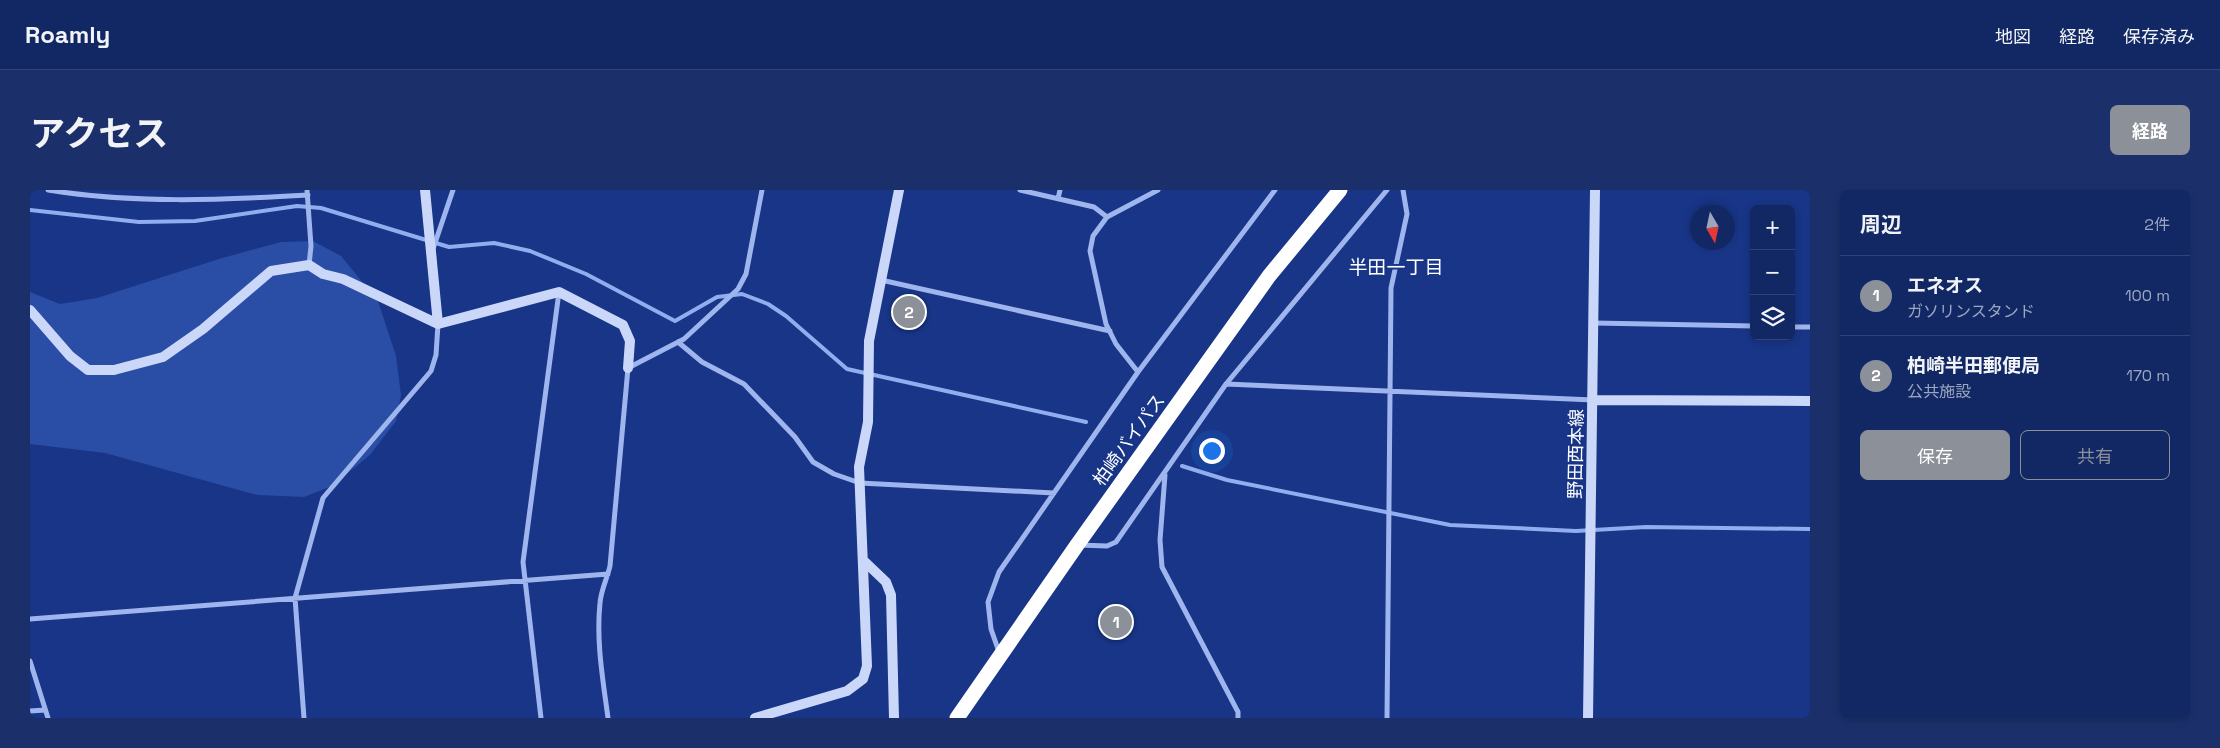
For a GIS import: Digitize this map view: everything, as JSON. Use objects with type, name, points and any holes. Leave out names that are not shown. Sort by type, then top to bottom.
[{"type":"highway","name":"柏崎バイパス","points":[[957,718],[1077,545],[1269,276],[1340,190]]},
{"type":"street","points":[[48,190],[79,195],[161,201],[308,193],[311,246],[309,264]]},
{"type":"street","points":[[304,718],[295,598],[323,498],[431,371],[436,355],[438,324],[424,190]]},
{"type":"street","points":[[432,253],[453,190]]},
{"type":"street","points":[[628,368],[696,331],[738,289],[746,274],[762,190]]},
{"type":"street","points":[[755,718],[848,691],[862,679],[867,666],[859,467],[868,422],[869,341],[899,190]]},
{"type":"street","points":[[1020,190],[1094,207],[1106,217]]},
{"type":"street","points":[[1058,199],[1060,190]]},
{"type":"street","points":[[1138,372],[1116,344],[1110,331],[1090,251],[1092,236],[1106,217],[1158,190]]},
{"type":"street","points":[[1001,657],[991,629],[988,602],[999,572],[1138,372],[1276,190]]},
{"type":"street","points":[[1077,545],[1107,546],[1116,542],[1165,475],[1226,384],[1387,190]]},
{"type":"street","points":[[1387,718],[1391,288],[1407,214],[1403,190]]},
{"type":"street","name":"野田西本線","points":[[1588,718],[1595,190]]},
{"type":"street","points":[[30,310],[70,356],[88,370],[114,370],[163,357],[203,329],[271,270],[309,264],[323,274],[343,279],[438,324],[559,292],[623,325],[630,341],[628,368],[612,546],[608,574],[600,603],[599,652],[608,718]]},
{"type":"street","points":[[880,279],[1110,331]]},
{"type":"street","points":[[541,718],[528,598],[523,580],[523,562],[559,292]]},
{"type":"street","points":[[1594,323],[1750,326]]},
{"type":"street","points":[[1795,327],[1810,327]]},
{"type":"street","points":[[678,342],[702,362],[744,384],[795,437],[813,462],[834,474],[860,483],[1054,493]]},
{"type":"street","points":[[1226,384],[1593,400],[1810,401]]},
{"type":"street","points":[[1165,475],[1160,540],[1162,567],[1238,712],[1238,718]]},
{"type":"street","points":[[864,561],[886,582],[891,595],[894,718]]},
{"type":"street","points":[[30,619],[608,574]]},
{"type":"street","points":[[30,661],[48,718]]},
{"type":"street","points":[[30,711],[45,710]]},
{"type":"shaded area","points":[[313,241],[341,256],[378,301],[396,356],[401,395],[396,421],[370,455],[332,486],[304,497],[257,495],[105,453],[30,444],[30,292],[60,304],[97,298],[222,258],[281,242]]},
{"type":"waterway","points":[[30,210],[139,222],[195,221],[297,206],[321,208],[449,247],[494,243],[530,251],[586,274],[675,321],[717,297],[742,294],[768,304],[786,316],[847,369],[1086,422]]},
{"type":"waterway","points":[[1182,466],[1227,480],[1450,525],[1576,531],[1646,527],[1810,529]]},
{"type":"place","name":"柏崎半田郵便局","points":[[909,312]]},
{"type":"place","name":"エネオス","points":[[1116,622]]},
{"type":"district","name":"半田一丁目","points":[[1396,267]]}]
